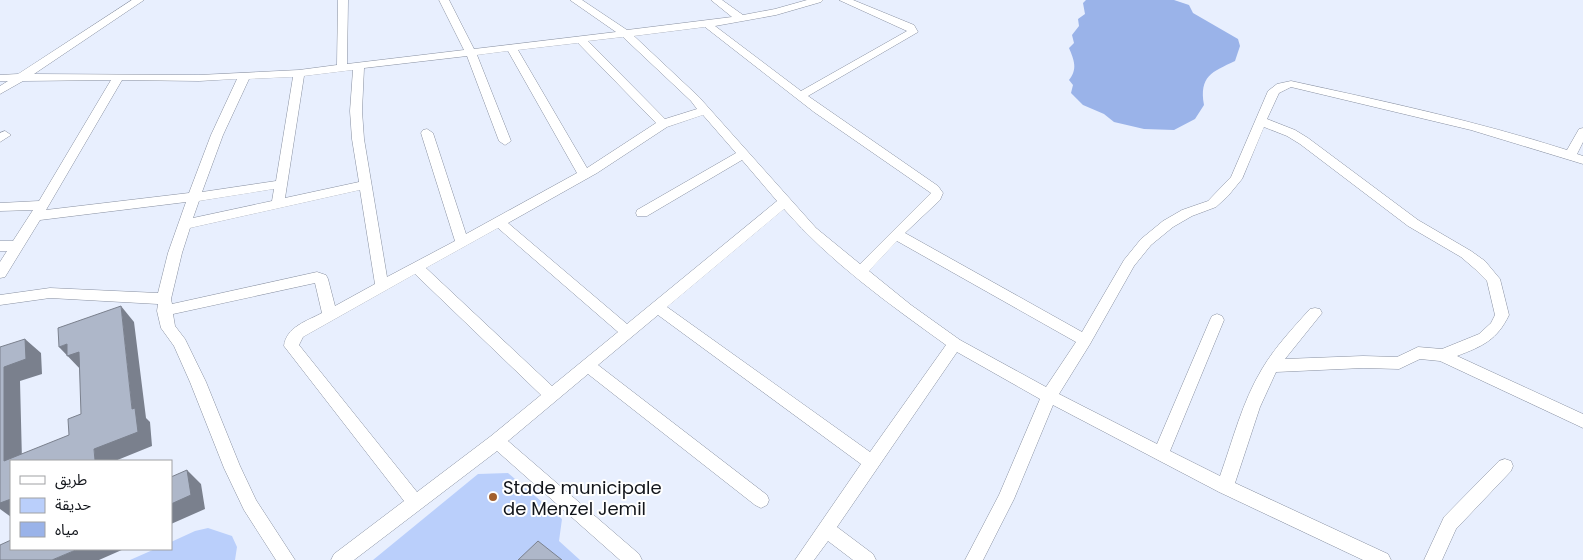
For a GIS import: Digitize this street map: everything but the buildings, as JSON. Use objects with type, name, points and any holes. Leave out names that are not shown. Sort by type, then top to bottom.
[{"type":"street","points":[[0,91],[139,0]]},
{"type":"street","points":[[342,68],[343,0]]},
{"type":"street","points":[[444,0],[473,54],[489,103],[505,141]]},
{"type":"street","points":[[575,0],[627,35],[705,110],[811,231],[860,272],[955,344],[1049,396],[1225,487],[1382,560]]},
{"type":"street","points":[[716,0],[742,19]]},
{"type":"street","points":[[0,78],[244,77],[299,73],[473,54],[708,24],[776,12],[818,0]]},
{"type":"street","points":[[800,96],[913,32],[910,27],[844,0]]},
{"type":"street","points":[[708,24],[800,96],[880,154],[934,189],[937,194],[936,198],[896,234],[860,272]]},
{"type":"street","points":[[581,40],[663,124]]},
{"type":"street","points":[[512,49],[584,174]]},
{"type":"street","points":[[359,67],[356,111],[382,287]]},
{"type":"street","points":[[278,204],[299,73]]},
{"type":"street","points":[[0,273],[40,210],[118,77]]},
{"type":"street","points":[[244,77],[217,135],[184,225],[164,305],[168,328],[184,350],[236,476],[250,505],[286,560]]},
{"type":"street","points":[[974,560],[1006,499],[1049,396],[1085,340],[1129,263],[1146,242],[1168,224],[1187,212],[1212,204],[1236,179],[1274,91],[1282,86],[1291,84],[1440,118],[1583,160]]},
{"type":"street","points":[[416,503],[291,346],[292,339],[298,333],[584,174],[663,124],[705,110]]},
{"type":"street","points":[[1261,121],[1291,133],[1304,141],[1413,223],[1466,254],[1493,279],[1502,315],[1496,327],[1484,338],[1442,355]]},
{"type":"street","points":[[1570,155],[1583,132]]},
{"type":"street","points":[[427,133],[462,243]]},
{"type":"street","points":[[642,213],[744,154]]},
{"type":"street","points":[[0,207],[40,210],[194,197],[281,184]]},
{"type":"street","points":[[184,225],[366,185]]},
{"type":"street","points":[[340,560],[498,441],[587,364],[784,202]]},
{"type":"street","points":[[499,222],[627,332]]},
{"type":"street","points":[[896,234],[1085,340]]},
{"type":"street","points":[[0,246],[17,246]]},
{"type":"street","points":[[417,268],[551,395]]},
{"type":"street","points":[[0,300],[72,292],[164,305],[317,277],[321,279],[330,316]]},
{"type":"street","points":[[657,307],[871,462]]},
{"type":"street","points":[[1225,487],[1249,413],[1264,380],[1281,353],[1314,313]]},
{"type":"street","points":[[1161,454],[1217,320]]},
{"type":"street","points":[[804,560],[955,344]]},
{"type":"street","points":[[1273,366],[1363,362],[1399,363],[1418,353],[1442,355],[1583,421]]},
{"type":"street","points":[[587,364],[760,500]]},
{"type":"street","points":[[498,441],[633,560]]},
{"type":"street","points":[[1433,560],[1450,523],[1505,466]]},
{"type":"street","points":[[826,528],[867,560]]},
{"type":"green space","name":"Stade municipale de Menzel Jemil","points":[[508,473],[562,519],[559,541],[580,560],[373,560],[478,474]]},
{"type":"green space","points":[[208,528],[232,536],[237,547],[235,560],[130,560],[153,550],[172,550],[172,542],[195,531]]},
{"type":"water","points":[[1086,0],[1174,0],[1189,5],[1193,13],[1238,39],[1240,46],[1235,61],[1214,72],[1206,81],[1203,95],[1204,105],[1195,119],[1174,130],[1144,129],[1114,122],[1104,114],[1083,105],[1071,93],[1073,85],[1069,80],[1074,72],[1074,64],[1069,48],[1074,43],[1072,35],[1079,26],[1078,19],[1085,14],[1083,3]]},
{"type":"place","name":"Stade municipale de Menzel Jemil","points":[[493,497]]}]
